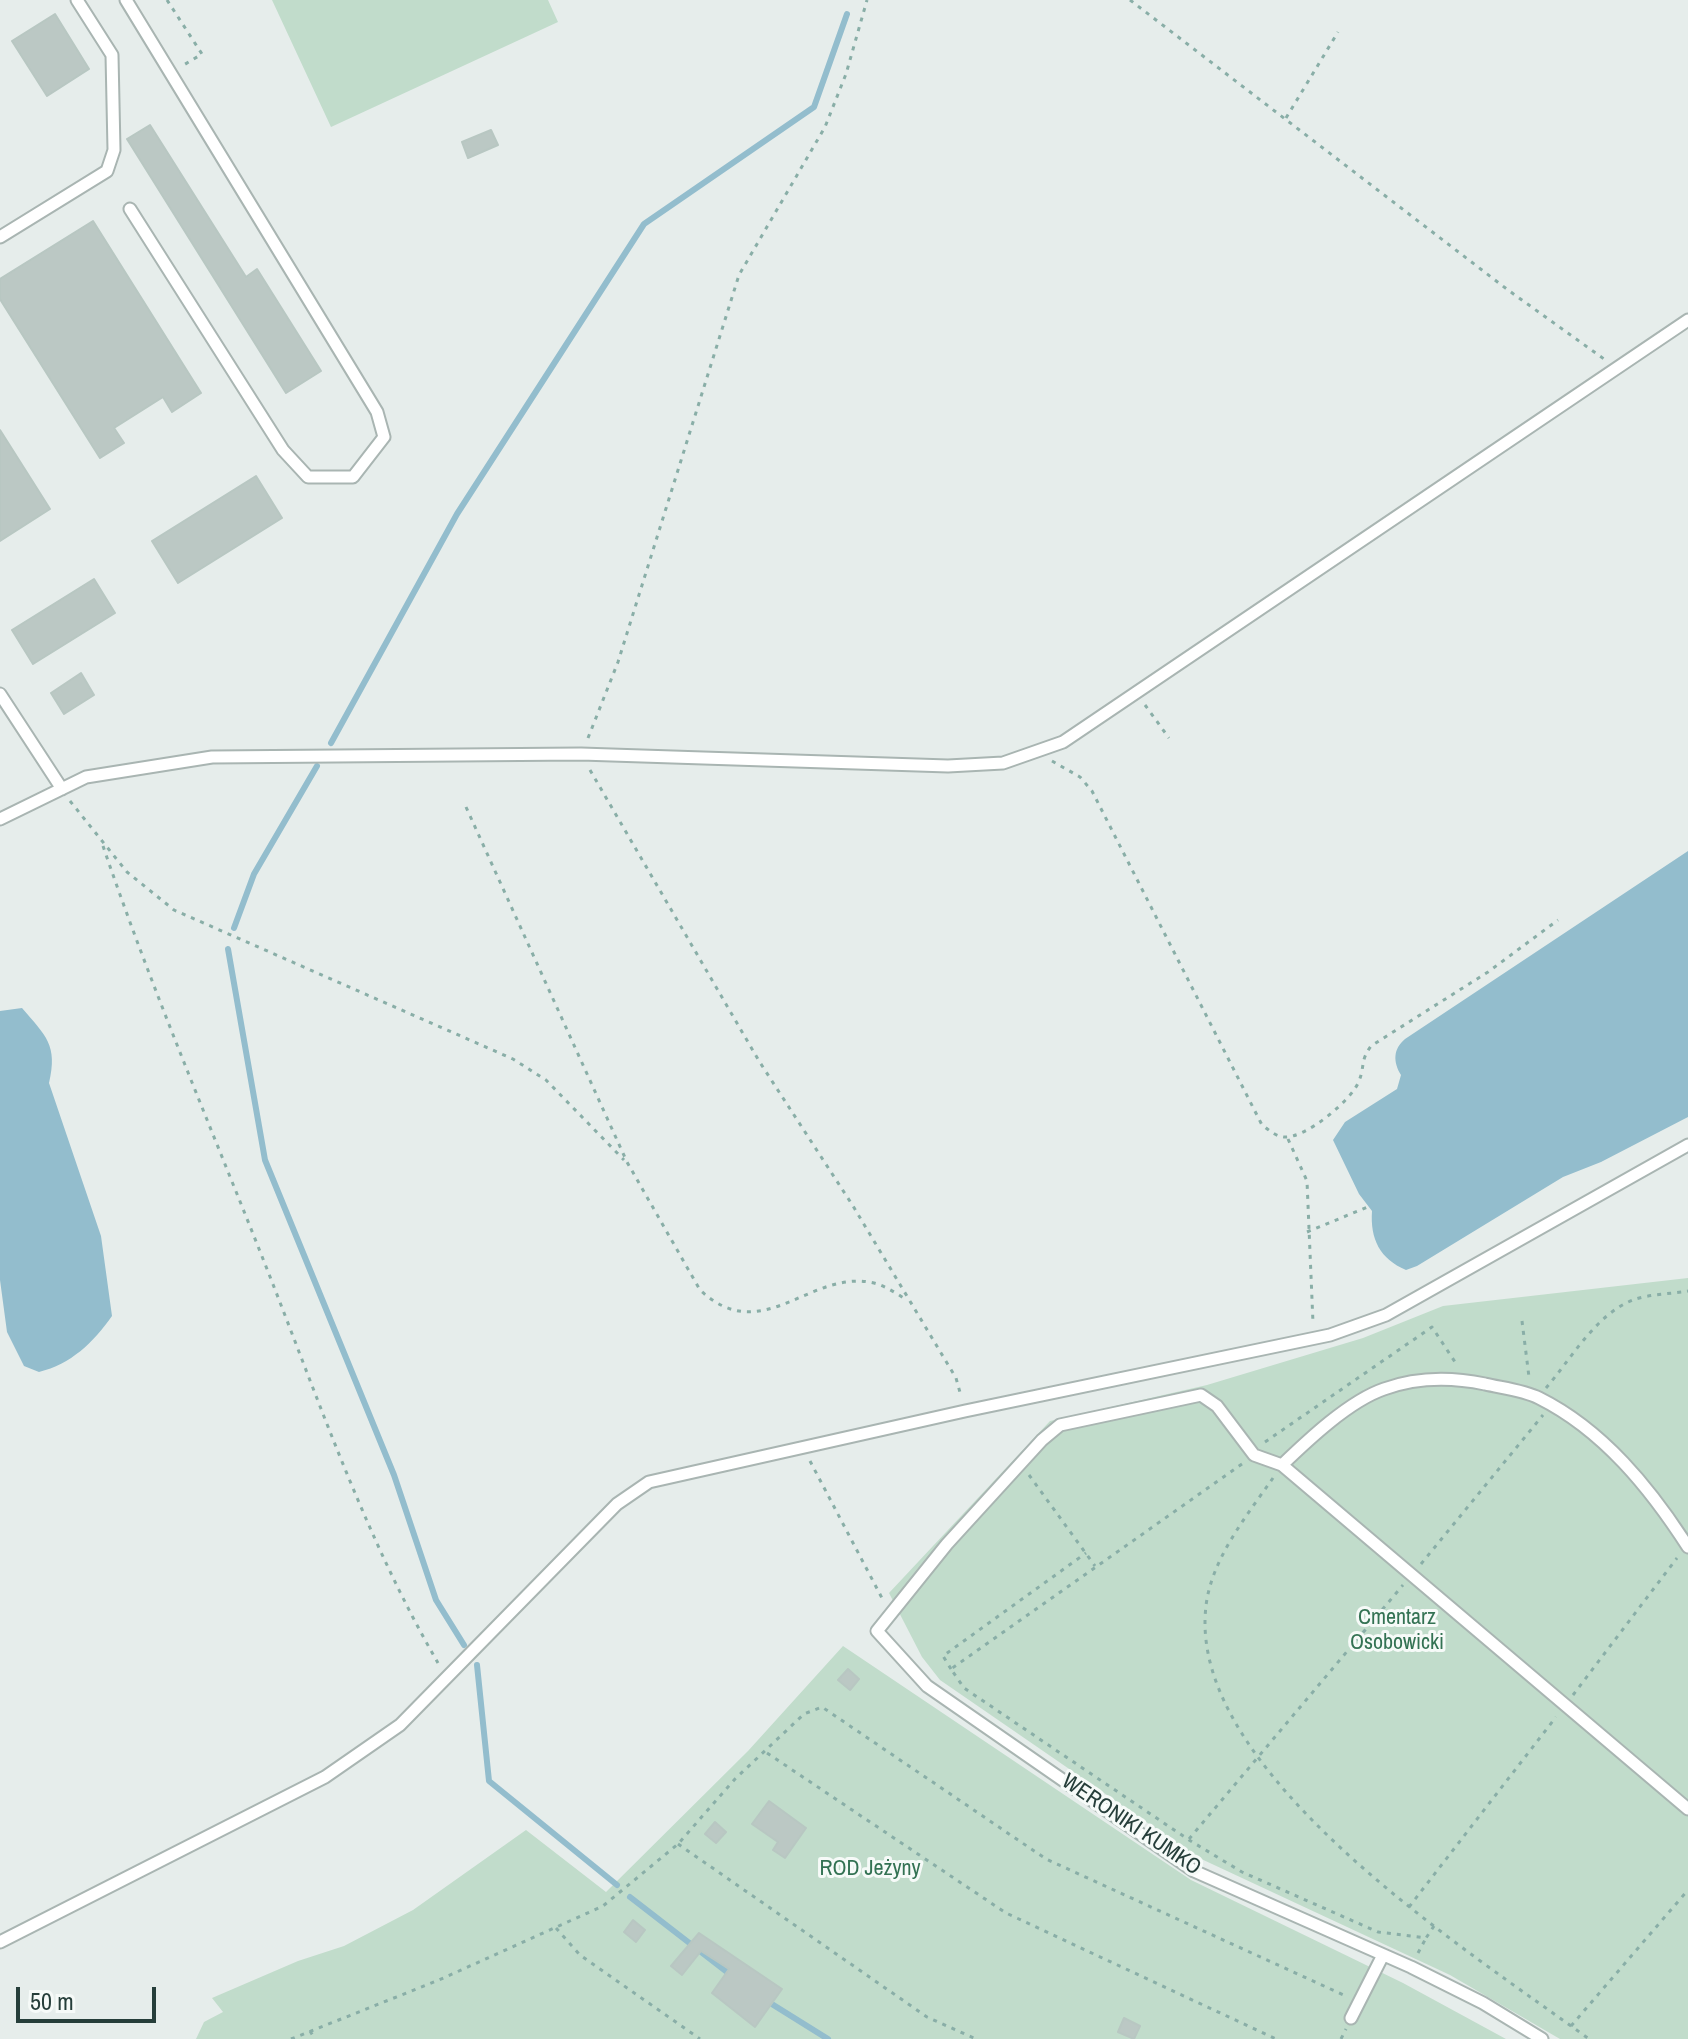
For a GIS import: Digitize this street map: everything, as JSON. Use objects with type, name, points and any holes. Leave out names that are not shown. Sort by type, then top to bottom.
[{"type":"lane","points":[[0,237],[107,171],[114,150],[112,55],[77,0]]},
{"type":"lane","points":[[126,0],[377,412],[384,437],[353,477],[308,477],[283,450],[130,209]]},
{"type":"lane","points":[[0,819],[86,777],[212,757],[581,754],[948,766],[1003,763],[1063,742],[1688,320]]},
{"type":"lane","points":[[0,694],[62,789]]},
{"type":"lane","points":[[0,1942],[325,1777],[400,1725],[633,1491],[649,1482],[965,1411],[1315,1338],[1386,1315],[1688,1145]]},
{"type":"lane","points":[[1282,1465],[1308,1440],[1381,1390],[1409,1381],[1463,1379],[1538,1398],[1591,1434],[1627,1464],[1654,1495],[1688,1546]]},
{"type":"lane","points":[[1021,1465],[1060,1425],[1201,1395],[1217,1406],[1254,1455],[1282,1465],[1688,1809]]},
{"type":"lane","name":"WERONIKI KUMKO","points":[[1021,1465],[947,1544],[877,1631],[927,1686],[1194,1871],[1483,2003],[1542,2039]]},
{"type":"lane","points":[[1351,2018],[1383,1955]]},
{"type":"path","points":[[867,0],[846,74],[825,127],[739,275],[618,662],[581,754],[759,1061],[956,1378],[965,1411]]},
{"type":"path","points":[[1130,0],[1508,290],[1617,368]]},
{"type":"path","points":[[170,1],[202,54],[171,72]]},
{"type":"path","points":[[1286,118],[1338,32]]},
{"type":"path","points":[[1136,693],[1169,738]]},
{"type":"path","points":[[1030,754],[1063,766],[1080,777],[1092,791],[1262,1125],[1276,1135],[1287,1138],[1322,1121],[1352,1091],[1359,1080],[1361,1059],[1371,1046],[1488,972],[1558,920]]},
{"type":"path","points":[[62,789],[103,846],[144,887],[174,910],[513,1059],[546,1080],[627,1162]]},
{"type":"path","points":[[466,807],[627,1162],[700,1290],[714,1303],[745,1313],[764,1311],[828,1287],[859,1282],[874,1283],[910,1301]]},
{"type":"path","points":[[103,846],[171,1030],[337,1449],[407,1610],[446,1678]]},
{"type":"path","points":[[1287,1138],[1307,1181],[1307,1232],[1315,1338]]},
{"type":"path","points":[[1307,1232],[1370,1206]]},
{"type":"path","points":[[1538,1398],[1593,1330],[1613,1313],[1633,1300],[1688,1291]]},
{"type":"path","points":[[1522,1321],[1526,1364],[1538,1398]]},
{"type":"path","points":[[1189,1840],[1551,1406]]},
{"type":"path","points":[[802,1448],[883,1600]]},
{"type":"path","points":[[951,1669],[1249,1459]]},
{"type":"path","points":[[1021,1465],[1095,1566]]},
{"type":"path","points":[[1282,1465],[1221,1560],[1206,1603],[1205,1632],[1212,1671],[1236,1721],[1259,1756],[1321,1829],[1409,1907],[1589,2039]]},
{"type":"path","points":[[1409,1907],[1688,1546]]},
{"type":"path","points":[[1086,1553],[943,1656],[964,1688],[1189,1840],[1242,1872],[1378,1932],[1426,1938],[1434,1926]]},
{"type":"path","points":[[291,2039],[439,1980],[603,1906],[678,1844],[735,1779],[767,1753],[804,1714],[822,1707],[1046,1859],[1358,2002]]},
{"type":"path","points":[[767,1753],[1006,1913],[1276,2039]]},
{"type":"path","points":[[678,1844],[927,2017],[976,2039]]},
{"type":"path","points":[[1571,2026],[1688,1890]]},
{"type":"path","points":[[556,1928],[580,1955],[700,2039]]},
{"type":"path","points":[[310,2031],[315,2039]]},
{"type":"green space","points":[[272,0],[548,0],[558,22],[331,127]]},
{"type":"green space","name":"Cmentarz Osobowicki","points":[[1688,1278],[1688,2039],[1560,2039],[1450,1975],[1197,1857],[940,1680],[922,1657],[889,1593],[1050,1421],[1207,1385],[1363,1338],[1443,1306]]},
{"type":"green space","name":"ROD Jeżyny","points":[[843,1646],[1191,1880],[1403,1983],[1506,2039],[196,2039],[204,2022],[223,2012],[212,1998],[298,1961],[344,1946],[413,1910],[526,1830],[606,1892],[748,1751]]},
{"type":"water","points":[[1688,851],[1688,1117],[1601,1162],[1563,1177],[1417,1266],[1406,1270],[1389,1260],[1375,1239],[1372,1211],[1359,1194],[1333,1140],[1345,1122],[1397,1089],[1401,1075],[1396,1056],[1398,1047],[1405,1039]]},
{"type":"water","points":[[22,1008],[43,1034],[51,1050],[49,1083],[101,1236],[112,1316],[80,1351],[61,1364],[39,1372],[24,1366],[7,1332],[0,1280],[0,1011]]},
{"type":"building","points":[[55,14],[89,69],[47,96],[12,41]]},
{"type":"building","points":[[150,125],[246,277],[257,269],[321,371],[286,393],[127,139]]},
{"type":"building","points":[[491,130],[498,145],[468,158],[462,142]]},
{"type":"building","points":[[93,221],[201,393],[172,412],[163,397],[114,428],[124,443],[100,458],[0,299],[0,279]]},
{"type":"building","points":[[0,430],[50,509],[0,541]]},
{"type":"building","points":[[256,476],[282,518],[178,583],[152,541]]},
{"type":"building","points":[[94,579],[115,613],[33,664],[12,630]]},
{"type":"building","points":[[81,673],[94,695],[64,714],[51,693]]},
{"type":"building","points":[[848,1669],[859,1679],[850,1690],[838,1680]]},
{"type":"building","points":[[769,1801],[806,1828],[785,1858],[773,1850],[778,1842],[752,1824]]},
{"type":"building","points":[[715,1822],[726,1832],[716,1843],[705,1834]]},
{"type":"building","points":[[633,1920],[645,1930],[636,1942],[624,1932]]},
{"type":"building","points":[[699,1933],[782,1989],[755,2027],[712,1993],[729,1969],[701,1951],[682,1975],[671,1966]]},
{"type":"building","points":[[1124,2018],[1140,2026],[1134,2039],[1118,2032]]},
{"type":"waterway","points":[[331,743],[457,514],[644,224],[814,107],[847,14]]},
{"type":"waterway","points":[[234,928],[254,874],[317,766]]},
{"type":"waterway","points":[[228,949],[265,1160],[394,1475],[436,1600],[464,1645]]},
{"type":"waterway","points":[[477,1665],[489,1781],[617,1885]]},
{"type":"waterway","points":[[630,1897],[732,1976]]},
{"type":"waterway","points":[[767,2001],[828,2039]]}]
